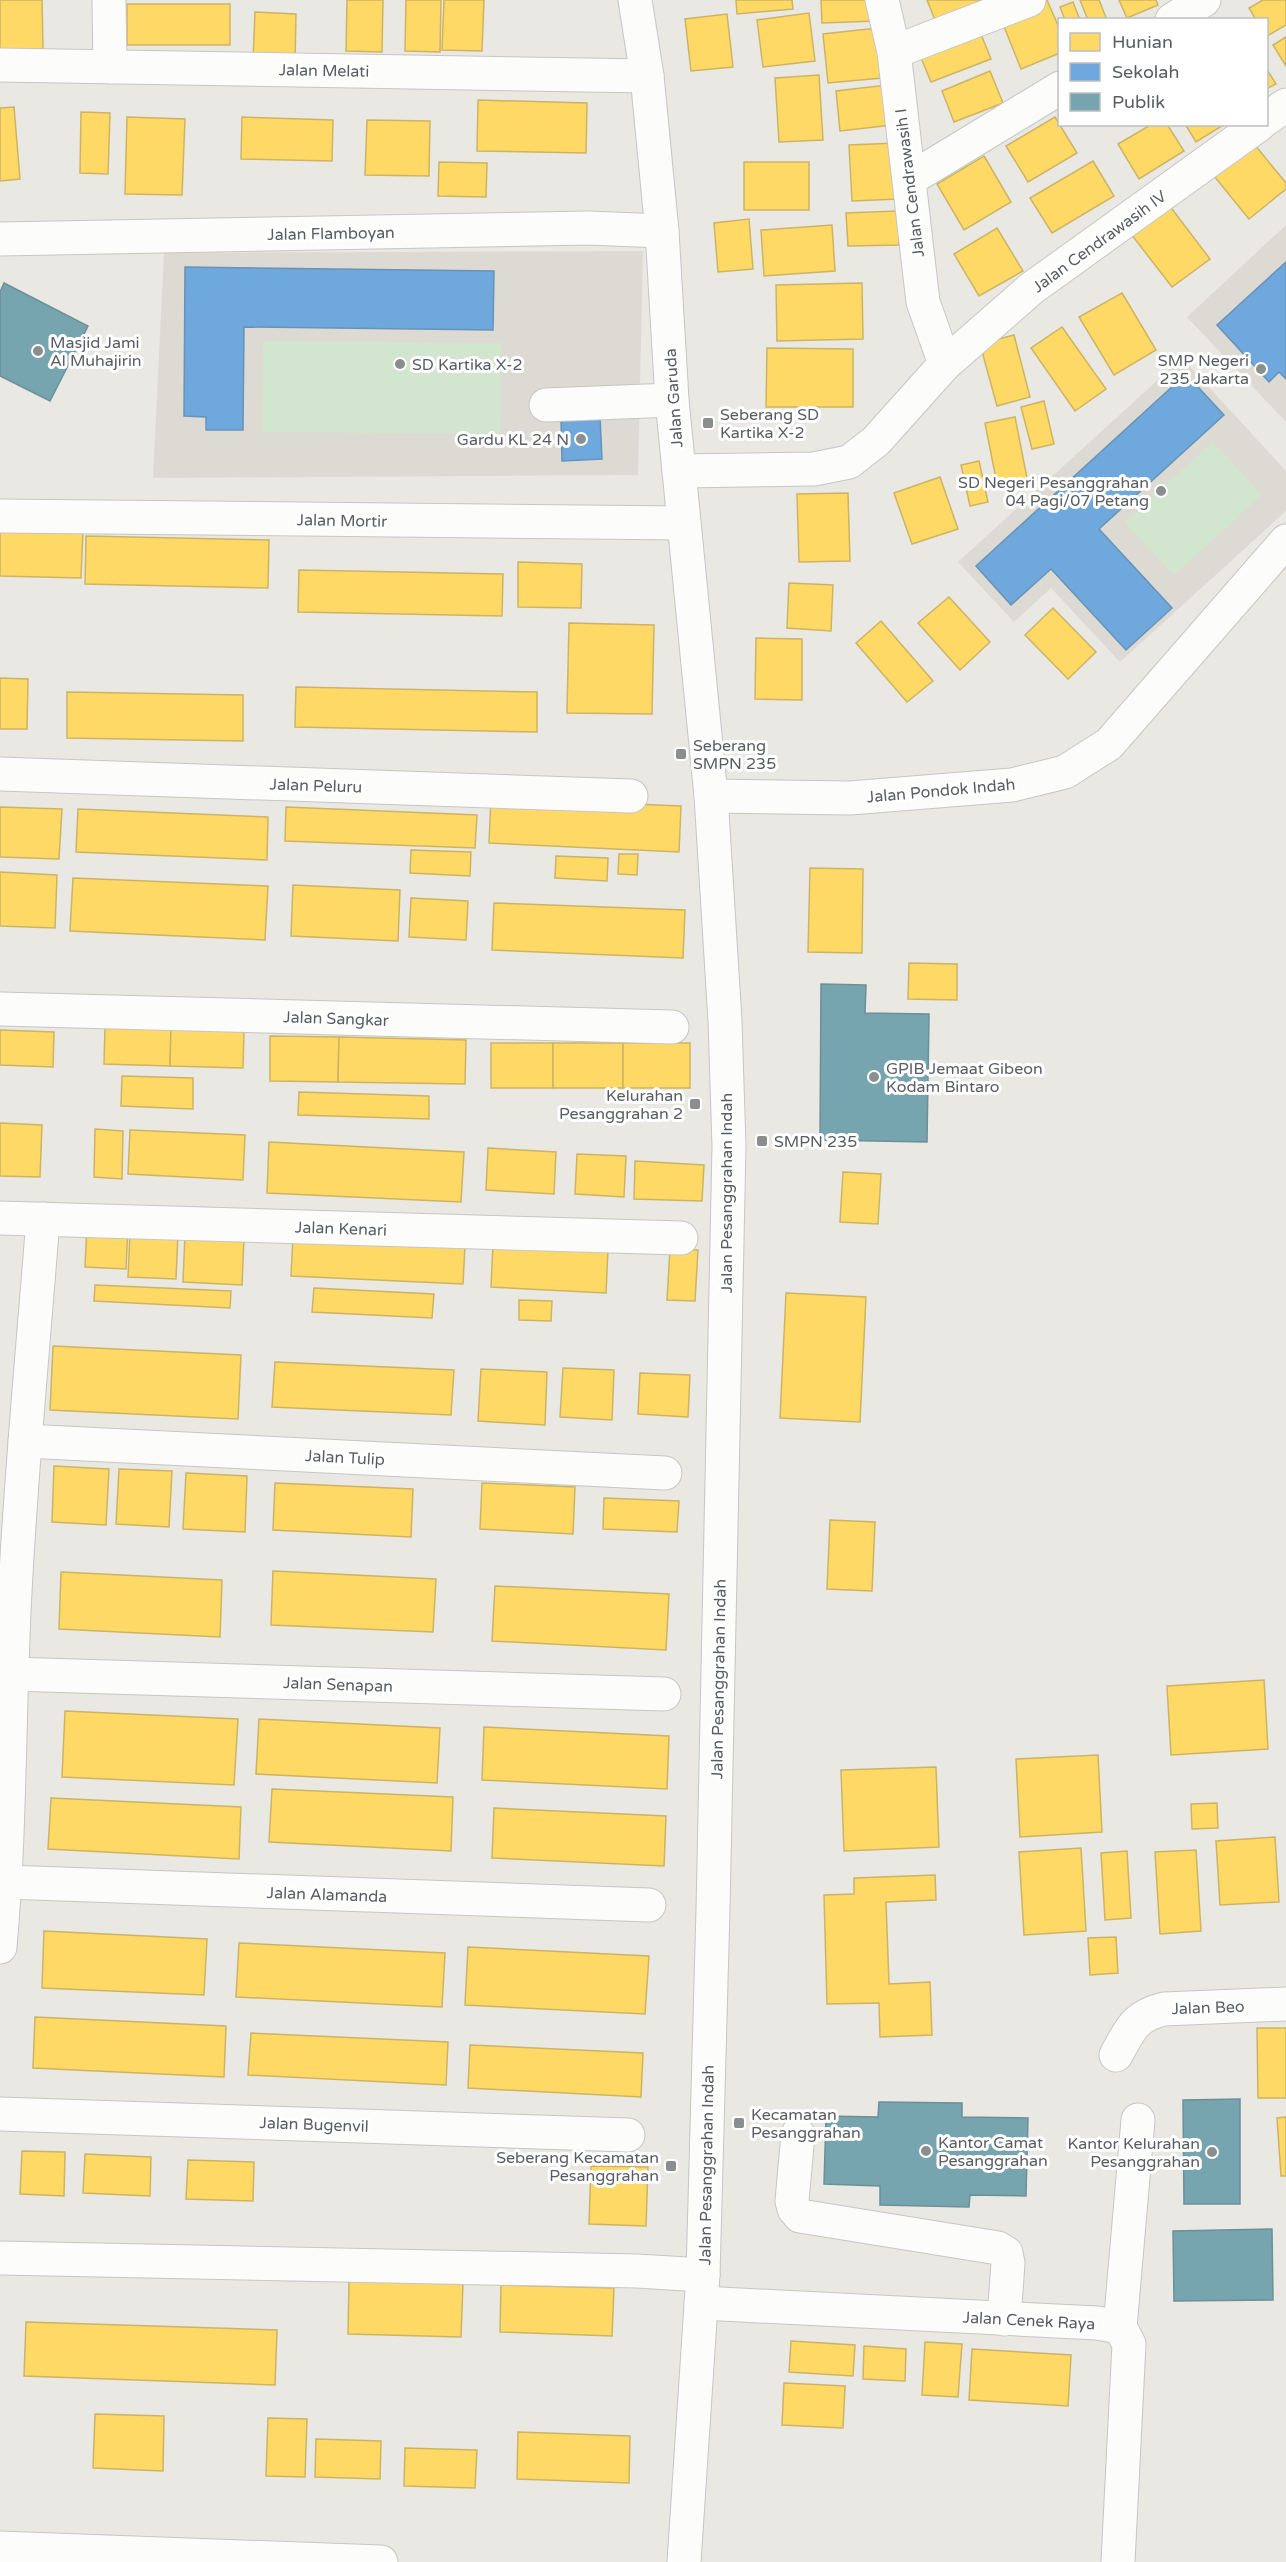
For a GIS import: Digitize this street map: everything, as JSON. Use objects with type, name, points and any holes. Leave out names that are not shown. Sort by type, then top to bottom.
[{"type":"street","points":[[109,0],[110,67]]},
{"type":"street","name":"Jalan Cendrawasih I","points":[[882,0],[894,52],[923,302],[945,364]]},
{"type":"street","points":[[894,52],[1029,0]]},
{"type":"street","points":[[1175,18],[1204,0]]},
{"type":"street","name":"Jalan Garuda","points":[[638,1],[662,231],[672,400],[683,523],[711,796]]},
{"type":"street","name":"Jalan Melati","points":[[0,65],[647,76]]},
{"type":"street","points":[[910,179],[1058,89]]},
{"type":"street","points":[[1268,118],[1286,105]]},
{"type":"street","name":"Jalan Cendrawasih IV","points":[[679,471],[814,469],[849,462],[876,441],[945,364],[1032,288],[1257,126]]},
{"type":"street","name":"Jalan Flamboyan","points":[[0,239],[588,228],[662,231]]},
{"type":"street","points":[[546,405],[672,400]]},
{"type":"street","name":"Jalan Mortir","points":[[0,516],[683,523]]},
{"type":"street","name":"Jalan Pondok Indah","points":[[711,796],[850,798],[1012,785],[1065,772],[1109,744],[1286,541]]},
{"type":"street","name":"Jalan Peluru","points":[[0,774],[631,796]]},
{"type":"street","name":"Jalan Pesanggrahan Indah","points":[[684,2562],[702,2289],[713,1910],[729,1146],[725,1021],[711,796]]},
{"type":"street","name":"Jalan Sangkar","points":[[0,1009],[672,1027]]},
{"type":"street","name":"Jalan Kenari","points":[[0,1218],[681,1238]]},
{"type":"street","points":[[0,1947],[6,1882],[11,1674],[10,1481],[25,1441],[43,1219]]},
{"type":"street","name":"Jalan Tulip","points":[[25,1441],[665,1473]]},
{"type":"street","name":"Jalan Senapan","points":[[11,1674],[664,1694]]},
{"type":"street","name":"Jalan Alamanda","points":[[6,1882],[649,1905]]},
{"type":"street","name":"Jalan Beo","points":[[1116,2055],[1135,2022],[1148,2013],[1164,2009],[1286,2004]]},
{"type":"street","name":"Jalan Bugenvil","points":[[0,2114],[628,2135]]},
{"type":"street","points":[[1118,2562],[1129,2344],[1120,2327],[1138,2121]]},
{"type":"street","points":[[798,2134],[792,2201],[794,2209],[800,2216],[998,2248],[1006,2253],[1008,2263],[1004,2319]]},
{"type":"street","name":"Jalan Cenek Raya","points":[[0,2258],[625,2270],[702,2289],[1004,2319],[1096,2323],[1120,2327]]},
{"type":"street","points":[[0,2548],[45,2555],[381,2562]]},
{"type":"shaded area","name":"SMP Negeri 235 Jakarta","points":[[1286,225],[1286,422],[1187,317]]},
{"type":"shaded area","name":"SD Kartika X-2","points":[[643,251],[638,475],[153,478],[164,253]]},
{"type":"shaded area","name":"SD Negeri Pesanggrahan 04 Pagi/07 Petang","points":[[1182,358],[1286,471],[1286,511],[1120,662],[1051,588],[1014,622],[958,562]]},
{"type":"green space","points":[[263,341],[501,343],[500,434],[262,432]]},
{"type":"green space","points":[[1213,442],[1262,495],[1174,575],[1124,522]]},
{"type":"building: Hunian","points":[[0,0],[42,0],[43,49],[0,50]]},
{"type":"building: Hunian","points":[[347,0],[383,0],[382,52],[346,51]]},
{"type":"building: Hunian","points":[[406,0],[441,0],[440,52],[405,51]]},
{"type":"building: Hunian","points":[[444,0],[484,0],[482,51],[442,50]]},
{"type":"building: Hunian","points":[[736,0],[792,0],[793,9],[737,14]]},
{"type":"building: Hunian","points":[[821,0],[876,0],[877,21],[822,23]]},
{"type":"building: Hunian","points":[[927,0],[981,0],[981,1],[935,20]]},
{"type":"building: Hunian","points":[[1047,0],[1058,25],[1058,54],[1021,69],[1001,19]]},
{"type":"building: Hunian","points":[[1080,0],[1099,0],[1106,18],[1087,18]]},
{"type":"building: Hunian","points":[[1119,0],[1156,0],[1158,5],[1127,18]]},
{"type":"building: Hunian","points":[[1263,0],[1286,0],[1286,25],[1268,35],[1268,18],[1255,18],[1249,8]]},
{"type":"building: Hunian","points":[[1073,2],[1079,18],[1064,18],[1060,7]]},
{"type":"building: Hunian","points":[[127,4],[230,4],[230,45],[127,45]]},
{"type":"building: Hunian","points":[[255,12],[296,14],[295,63],[253,61]]},
{"type":"building: Hunian","points":[[809,13],[815,61],[763,67],[757,20]]},
{"type":"building: Hunian","points":[[727,14],[733,67],[691,71],[685,19]]},
{"type":"building: Hunian","points":[[977,24],[991,59],[931,82],[917,48]]},
{"type":"building: Hunian","points":[[877,28],[882,78],[828,83],[823,34]]},
{"type":"building: Hunian","points":[[1286,37],[1286,66],[1273,45]]},
{"type":"building: Hunian","points":[[990,71],[1003,103],[954,122],[942,91]]},
{"type":"building: Hunian","points":[[1268,71],[1276,84],[1268,88]]},
{"type":"building: Hunian","points":[[819,75],[823,140],[779,142],[775,78]]},
{"type":"building: Hunian","points":[[887,85],[892,125],[840,131],[836,91]]},
{"type":"building: Hunian","points":[[478,100],[587,103],[586,153],[477,151]]},
{"type":"building: Hunian","points":[[14,107],[20,179],[0,181],[0,108]]},
{"type":"building: Hunian","points":[[81,112],[110,113],[108,174],[80,173]]},
{"type":"building: Hunian","points":[[127,117],[185,119],[182,195],[125,194]]},
{"type":"building: Hunian","points":[[242,117],[333,120],[332,161],[241,159]]},
{"type":"building: Hunian","points":[[1055,117],[1058,126],[1060,126],[1077,153],[1028,182],[1006,146]]},
{"type":"building: Hunian","points":[[367,120],[430,121],[429,176],[365,175]]},
{"type":"building: Hunian","points":[[1149,126],[1168,126],[1184,151],[1139,179],[1118,144]]},
{"type":"building: Hunian","points":[[1186,126],[1222,126],[1196,142]]},
{"type":"building: Hunian","points":[[1250,139],[1286,183],[1286,189],[1249,219],[1210,171]]},
{"type":"building: Hunian","points":[[896,143],[898,199],[852,201],[849,145]]},
{"type":"building: Hunian","points":[[984,156],[1011,202],[964,230],[937,184]]},
{"type":"building: Hunian","points":[[1093,161],[1114,196],[1052,233],[1030,198]]},
{"type":"building: Hunian","points":[[439,162],[487,163],[486,197],[438,196]]},
{"type":"building: Hunian","points":[[744,162],[809,162],[809,210],[744,210]]},
{"type":"building: Hunian","points":[[1169,205],[1210,259],[1172,287],[1131,234]]},
{"type":"building: Hunian","points":[[898,211],[899,245],[848,246],[846,213]]},
{"type":"building: Hunian","points":[[749,219],[753,269],[718,272],[714,223]]},
{"type":"building: Hunian","points":[[832,225],[835,271],[764,276],[761,230]]},
{"type":"building: Hunian","points":[[997,228],[1023,271],[979,296],[954,254]]},
{"type":"building: Hunian","points":[[862,283],[863,339],[777,341],[776,285]]},
{"type":"building: Hunian","points":[[1122,293],[1156,350],[1114,375],[1079,317]]},
{"type":"building: Hunian","points":[[1062,327],[1106,389],[1075,411],[1031,348]]},
{"type":"building: Hunian","points":[[1014,335],[1030,397],[997,406],[980,344]]},
{"type":"building: Hunian","points":[[767,348],[853,349],[853,407],[766,407]]},
{"type":"building: Hunian","points":[[1044,401],[1054,444],[1032,449],[1021,407]]},
{"type":"building: Hunian","points":[[1015,417],[1028,483],[998,489],[985,423]]},
{"type":"building: Hunian","points":[[979,461],[988,502],[970,506],[961,465]]},
{"type":"building: Hunian","points":[[940,477],[958,529],[912,544],[894,493]]},
{"type":"building: Hunian","points":[[848,493],[850,561],[799,562],[797,494]]},
{"type":"building: Hunian","points":[[0,529],[83,530],[81,578],[0,576]]},
{"type":"building: Hunian","points":[[86,536],[269,540],[268,588],[85,584]]},
{"type":"building: Hunian","points":[[518,562],[582,564],[581,608],[518,607]]},
{"type":"building: Hunian","points":[[299,570],[503,574],[502,616],[298,612]]},
{"type":"building: Hunian","points":[[789,583],[833,585],[831,631],[787,628]]},
{"type":"building: Hunian","points":[[949,597],[990,642],[960,670],[918,623]]},
{"type":"building: Hunian","points":[[1053,608],[1096,652],[1068,679],[1025,635]]},
{"type":"building: Hunian","points":[[881,621],[933,681],[907,702],[856,643]]},
{"type":"building: Hunian","points":[[569,623],[654,625],[652,714],[567,713]]},
{"type":"building: Hunian","points":[[756,638],[802,639],[802,700],[755,699]]},
{"type":"building: Hunian","points":[[0,678],[28,679],[27,729],[0,729]]},
{"type":"building: Hunian","points":[[296,687],[537,692],[537,732],[295,727]]},
{"type":"building: Hunian","points":[[67,692],[243,695],[243,741],[67,738]]},
{"type":"building: Hunian","points":[[491,798],[681,806],[679,852],[489,843]]},
{"type":"building: Hunian","points":[[0,807],[62,809],[59,859],[0,857]]},
{"type":"building: Hunian","points":[[286,807],[477,815],[475,848],[285,841]]},
{"type":"building: Hunian","points":[[78,809],[268,817],[267,860],[76,852]]},
{"type":"building: Hunian","points":[[411,850],[471,852],[470,876],[410,873]]},
{"type":"building: Hunian","points":[[619,854],[638,854],[637,875],[618,874]]},
{"type":"building: Hunian","points":[[556,856],[608,858],[607,881],[555,878]]},
{"type":"building: Hunian","points":[[810,868],[863,869],[862,953],[808,952]]},
{"type":"building: Hunian","points":[[0,872],[57,875],[55,928],[0,926]]},
{"type":"building: Hunian","points":[[73,878],[268,886],[265,940],[70,931]]},
{"type":"building: Hunian","points":[[293,885],[400,890],[398,941],[291,936]]},
{"type":"building: Hunian","points":[[411,898],[468,901],[466,940],[409,937]]},
{"type":"building: Hunian","points":[[494,903],[685,910],[683,958],[492,950]]},
{"type":"building: Hunian","points":[[909,963],[957,964],[957,1000],[908,999]]},
{"type":"building: Hunian","points":[[105,1027],[171,1028],[170,1066],[104,1064]]},
{"type":"building: Hunian","points":[[171,1028],[244,1031],[243,1068],[170,1066]]},
{"type":"building: Hunian","points":[[0,1030],[54,1032],[53,1067],[0,1065]]},
{"type":"building: Hunian","points":[[270,1036],[339,1037],[338,1082],[270,1081]]},
{"type":"building: Hunian","points":[[339,1037],[466,1040],[465,1084],[338,1082]]},
{"type":"building: Hunian","points":[[491,1043],[553,1043],[553,1088],[491,1088]]},
{"type":"building: Hunian","points":[[553,1043],[623,1043],[623,1088],[553,1088]]},
{"type":"building: Hunian","points":[[623,1043],[690,1043],[690,1088],[623,1088]]},
{"type":"building: Hunian","points":[[122,1076],[193,1078],[193,1109],[121,1106]]},
{"type":"building: Hunian","points":[[299,1092],[429,1096],[429,1119],[298,1115]]},
{"type":"building: Hunian","points":[[0,1123],[42,1125],[40,1177],[0,1176]]},
{"type":"building: Hunian","points":[[95,1129],[123,1131],[122,1179],[94,1177]]},
{"type":"building: Hunian","points":[[130,1130],[245,1135],[243,1180],[128,1174]]},
{"type":"building: Hunian","points":[[269,1142],[464,1152],[461,1202],[267,1193]]},
{"type":"building: Hunian","points":[[488,1148],[556,1152],[554,1194],[486,1190]]},
{"type":"building: Hunian","points":[[577,1154],[626,1156],[624,1197],[575,1194]]},
{"type":"building: Hunian","points":[[635,1161],[704,1165],[702,1201],[634,1199]]},
{"type":"building: Hunian","points":[[843,1172],[881,1174],[878,1224],[840,1222]]},
{"type":"building: Hunian","points":[[87,1224],[128,1226],[126,1269],[85,1267]]},
{"type":"building: Hunian","points":[[130,1233],[178,1235],[176,1279],[128,1277]]},
{"type":"building: Hunian","points":[[185,1235],[244,1238],[242,1285],[183,1282]]},
{"type":"building: Hunian","points":[[293,1237],[465,1245],[463,1284],[291,1276]]},
{"type":"building: Hunian","points":[[493,1244],[608,1250],[606,1293],[491,1287]]},
{"type":"building: Hunian","points":[[670,1249],[698,1250],[695,1301],[667,1300]]},
{"type":"building: Hunian","points":[[95,1285],[231,1291],[230,1308],[94,1301]]},
{"type":"building: Hunian","points":[[314,1288],[434,1294],[432,1318],[312,1312]]},
{"type":"building: Hunian","points":[[786,1293],[866,1297],[860,1422],[780,1418]]},
{"type":"building: Hunian","points":[[519,1300],[552,1301],[551,1321],[519,1320]]},
{"type":"building: Hunian","points":[[53,1346],[241,1355],[238,1419],[50,1410]]},
{"type":"building: Hunian","points":[[275,1362],[454,1370],[451,1415],[272,1407]]},
{"type":"building: Hunian","points":[[563,1368],[614,1370],[612,1420],[560,1417]]},
{"type":"building: Hunian","points":[[481,1369],[547,1372],[545,1425],[478,1421]]},
{"type":"building: Hunian","points":[[640,1373],[690,1375],[688,1417],[638,1414]]},
{"type":"building: Hunian","points":[[54,1466],[109,1469],[106,1525],[52,1522]]},
{"type":"building: Hunian","points":[[119,1469],[172,1471],[169,1527],[116,1524]]},
{"type":"building: Hunian","points":[[186,1473],[247,1476],[245,1532],[183,1529]]},
{"type":"building: Hunian","points":[[275,1483],[413,1489],[411,1537],[273,1530]]},
{"type":"building: Hunian","points":[[482,1483],[575,1487],[573,1534],[480,1529]]},
{"type":"building: Hunian","points":[[604,1498],[679,1501],[677,1532],[603,1529]]},
{"type":"building: Hunian","points":[[830,1520],[875,1522],[872,1591],[827,1589]]},
{"type":"building: Hunian","points":[[273,1571],[436,1579],[433,1632],[271,1625]]},
{"type":"building: Hunian","points":[[61,1572],[222,1580],[220,1637],[59,1629]]},
{"type":"building: Hunian","points":[[495,1586],[669,1594],[666,1650],[492,1641]]},
{"type":"building: Hunian","points":[[1264,1680],[1268,1749],[1171,1755],[1167,1686]]},
{"type":"building: Hunian","points":[[65,1711],[238,1719],[234,1785],[62,1777]]},
{"type":"building: Hunian","points":[[259,1719],[440,1728],[437,1783],[256,1774]]},
{"type":"building: Hunian","points":[[484,1727],[669,1736],[667,1789],[482,1780]]},
{"type":"building: Hunian","points":[[1098,1755],[1102,1832],[1020,1837],[1016,1759]]},
{"type":"building: Hunian","points":[[936,1767],[939,1847],[844,1851],[841,1770]]},
{"type":"building: Hunian","points":[[272,1789],[453,1797],[451,1851],[269,1842]]},
{"type":"building: Hunian","points":[[51,1798],[241,1807],[239,1859],[48,1849]]},
{"type":"building: Hunian","points":[[1217,1803],[1218,1828],[1192,1829],[1191,1804]]},
{"type":"building: Hunian","points":[[494,1808],[666,1816],[664,1866],[492,1858]]},
{"type":"building: Hunian","points":[[1275,1837],[1279,1902],[1220,1905],[1216,1841]]},
{"type":"building: Hunian","points":[[1081,1848],[1086,1931],[1024,1935],[1019,1852]]},
{"type":"building: Hunian","points":[[1196,1850],[1201,1931],[1160,1934],[1155,1852]]},
{"type":"building: Hunian","points":[[1127,1851],[1131,1918],[1105,1920],[1101,1853]]},
{"type":"building: Hunian","points":[[935,1875],[936,1900],[886,1902],[889,1984],[930,1982],[932,2035],[880,2037],[879,2003],[827,2004],[824,1895],[854,1894],[854,1878]]},
{"type":"building: Hunian","points":[[44,1931],[207,1939],[204,1995],[42,1988]]},
{"type":"building: Hunian","points":[[1116,1937],[1118,1973],[1090,1975],[1088,1938]]},
{"type":"building: Hunian","points":[[239,1943],[445,1953],[442,2007],[236,1997]]},
{"type":"building: Hunian","points":[[468,1947],[649,1956],[645,2014],[465,2005]]},
{"type":"building: Hunian","points":[[35,2017],[226,2026],[224,2077],[33,2068]]},
{"type":"building: Hunian","points":[[1257,2028],[1286,2028],[1286,2098],[1258,2098]]},
{"type":"building: Hunian","points":[[251,2033],[448,2042],[446,2085],[248,2075]]},
{"type":"building: Hunian","points":[[470,2045],[643,2053],[641,2097],[468,2088]]},
{"type":"building: Hunian","points":[[1286,2117],[1286,2176],[1281,2176],[1277,2118]]},
{"type":"building: Hunian","points":[[22,2151],[65,2152],[64,2196],[20,2194]]},
{"type":"building: Hunian","points":[[85,2154],[151,2157],[150,2196],[83,2193]]},
{"type":"building: Hunian","points":[[188,2160],[254,2162],[253,2201],[186,2199]]},
{"type":"building: Hunian","points":[[591,2166],[648,2167],[646,2226],[589,2224]]},
{"type":"building: Hunian","points":[[349,2280],[463,2283],[461,2337],[348,2334]]},
{"type":"building: Hunian","points":[[501,2285],[614,2288],[612,2336],[500,2332]]},
{"type":"building: Hunian","points":[[26,2322],[277,2330],[275,2385],[24,2376]]},
{"type":"building: Hunian","points":[[791,2341],[855,2345],[853,2376],[789,2372]]},
{"type":"building: Hunian","points":[[925,2342],[962,2344],[958,2397],[922,2395]]},
{"type":"building: Hunian","points":[[864,2346],[906,2349],[905,2381],[863,2379]]},
{"type":"building: Hunian","points":[[972,2349],[1071,2355],[1068,2406],[969,2400]]},
{"type":"building: Hunian","points":[[784,2383],[845,2386],[843,2428],[782,2425]]},
{"type":"building: Hunian","points":[[95,2414],[164,2416],[163,2471],[93,2468]]},
{"type":"building: Hunian","points":[[268,2418],[307,2419],[305,2477],[266,2476]]},
{"type":"building: Hunian","points":[[518,2432],[630,2436],[629,2483],[517,2479]]},
{"type":"building: Hunian","points":[[316,2439],[381,2441],[380,2479],[315,2477]]},
{"type":"building: Hunian","points":[[405,2448],[477,2450],[475,2488],[404,2486]]},
{"type":"building: Sekolah","points":[[1286,262],[1286,379],[1279,372],[1269,382],[1217,325]]},
{"type":"building: Sekolah","points":[[185,267],[494,271],[493,330],[244,327],[243,430],[206,430],[206,417],[184,416]]},
{"type":"building: Sekolah","points":[[1186,374],[1224,415],[1099,529],[1172,608],[1126,650],[1051,569],[1011,605],[976,566]]},
{"type":"building: Sekolah","name":"Gardu KL 24 N","points":[[600,417],[602,459],[562,461],[561,419]]},
{"type":"building: Publik","name":"Masjid Jami Al Muhajirin","points":[[4,283],[88,326],[50,401],[0,376],[0,292]]},
{"type":"building: Publik","name":"GPIB Jemaat Gibeon Kodam Bintaro","points":[[821,984],[866,985],[865,1013],[929,1014],[927,1142],[820,1140]]},
{"type":"building: Publik","name":"Kantor Kelurahan Pesanggrahan","points":[[1240,2099],[1240,2204],[1184,2204],[1183,2100]]},
{"type":"building: Publik","name":"Kantor Camat Pesanggrahan","points":[[879,2102],[962,2103],[962,2117],[1028,2118],[1026,2196],[970,2195],[969,2207],[880,2205],[880,2186],[824,2184],[826,2116],[878,2117]]},
{"type":"building: Publik","points":[[1272,2229],[1273,2300],[1174,2301],[1173,2231]]},
{"type":"place","name":"Masjid Jami Al Muhajirin","points":[[38,351]]},
{"type":"place","name":"SD Kartika X-2","points":[[400,364]]},
{"type":"place","name":"SMP Negeri 235 Jakarta","points":[[1261,369]]},
{"type":"place","name":"Seberang SD Kartika X-2","points":[[708,423]]},
{"type":"place","name":"Gardu KL 24 N","points":[[581,439]]},
{"type":"place","name":"SD Negeri Pesanggrahan 04 Pagi/07 Petang","points":[[1161,491]]},
{"type":"place","name":"Seberang SMPN 235","points":[[681,754]]},
{"type":"place","name":"GPIB Jemaat Gibeon Kodam Bintaro","points":[[874,1077]]},
{"type":"place","name":"Kelurahan Pesanggrahan 2","points":[[695,1104]]},
{"type":"place","name":"SMPN 235","points":[[762,1141]]},
{"type":"place","name":"Kecamatan Pesanggrahan","points":[[739,2123]]},
{"type":"place","name":"Kantor Camat Pesanggrahan","points":[[926,2151]]},
{"type":"place","name":"Kantor Kelurahan Pesanggrahan","points":[[1212,2152]]},
{"type":"place","name":"Seberang Kecamatan Pesanggrahan","points":[[671,2166]]}]
